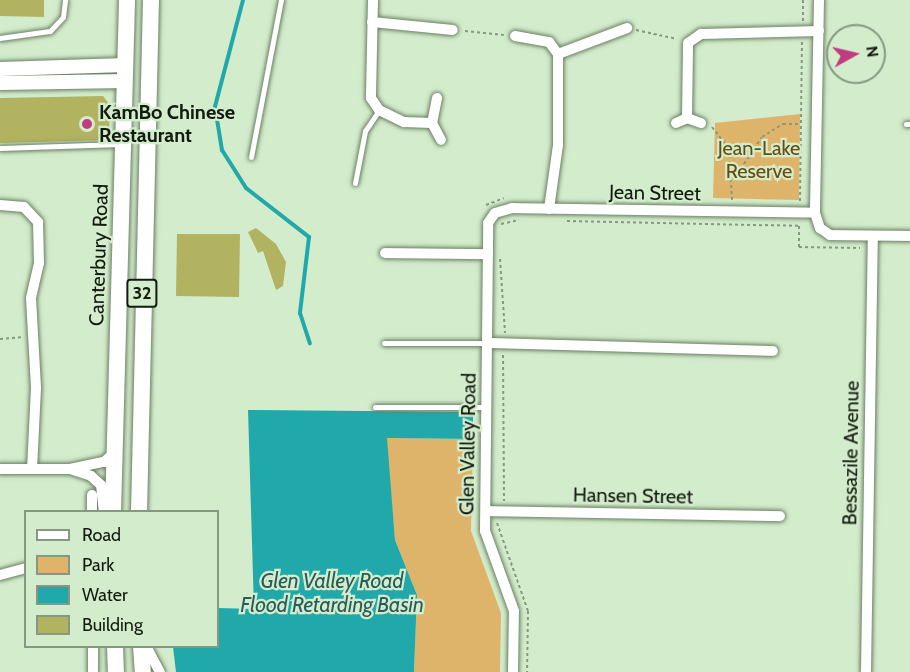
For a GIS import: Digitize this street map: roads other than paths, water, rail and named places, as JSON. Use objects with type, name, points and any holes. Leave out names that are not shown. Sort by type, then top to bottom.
[{"type":"main road","name":"Canterbury Road","points":[[113,510],[127,0]]},
{"type":"main road","name":"32","points":[[139,510],[151,0]]},
{"type":"main road","points":[[0,69],[149,75]]},
{"type":"main road","points":[[2,81],[125,73]]},
{"type":"main road","points":[[115,648],[116,672]]},
{"type":"main road","points":[[142,672],[143,648]]},
{"type":"street","points":[[373,0],[371,98],[379,111],[404,122],[432,123]]},
{"type":"street","points":[[819,0],[815,213],[820,228],[830,234],[910,236]]},
{"type":"street","points":[[372,22],[453,30]]},
{"type":"street","points":[[558,54],[627,28]]},
{"type":"street","points":[[687,118],[688,44],[714,32],[819,31]]},
{"type":"street","points":[[515,36],[549,42],[558,54],[558,145],[549,209]]},
{"type":"street","points":[[437,98],[432,123],[441,140]]},
{"type":"street","points":[[676,123],[687,118],[701,123]]},
{"type":"street","points":[[0,205],[24,207],[38,222],[33,336],[32,469]]},
{"type":"street","name":"Jean Street","points":[[495,213],[512,208],[815,213]]},
{"type":"street","name":"Glen Valley Road","points":[[495,213],[488,223],[485,531],[514,611],[513,672]]},
{"type":"street","name":"Bessazile Avenue","points":[[866,672],[873,236]]},
{"type":"street","points":[[385,253],[488,254]]},
{"type":"street","points":[[487,343],[773,351]]},
{"type":"street","points":[[0,469],[70,469],[104,462],[114,453]]},
{"type":"street","points":[[70,469],[96,479],[104,510]]},
{"type":"street","points":[[92,495],[93,510]]},
{"type":"street","name":"Hansen Street","points":[[486,512],[780,516]]},
{"type":"street","points":[[0,575],[24,569]]},
{"type":"street","points":[[93,648],[93,672]]},
{"type":"street","points":[[144,648],[160,672]]},
{"type":"lane","points":[[0,38],[50,31],[63,17],[65,0]]},
{"type":"lane","points":[[251,157],[280,0]]},
{"type":"lane","points":[[355,183],[365,131],[379,111]]},
{"type":"lane","points":[[0,148],[123,144]]},
{"type":"lane","points":[[384,343],[487,343]]},
{"type":"lane","points":[[375,408],[486,407]]},
{"type":"water","name":"Glen Valley Road Flood Retarding Basin","points":[[248,410],[473,412],[473,439],[387,438],[395,540],[417,595],[414,672],[176,672],[173,648],[219,648],[219,608],[254,609]]},
{"type":"waterway","points":[[243,0],[215,107],[222,150],[246,188],[309,237],[300,313],[310,343]]},
{"type":"place","name":"KamBo Chinese Restaurant","points":[[87,124]]},
{"type":"park label","name":"Jean-Lake Reserve","points":[[759,160]]}]
